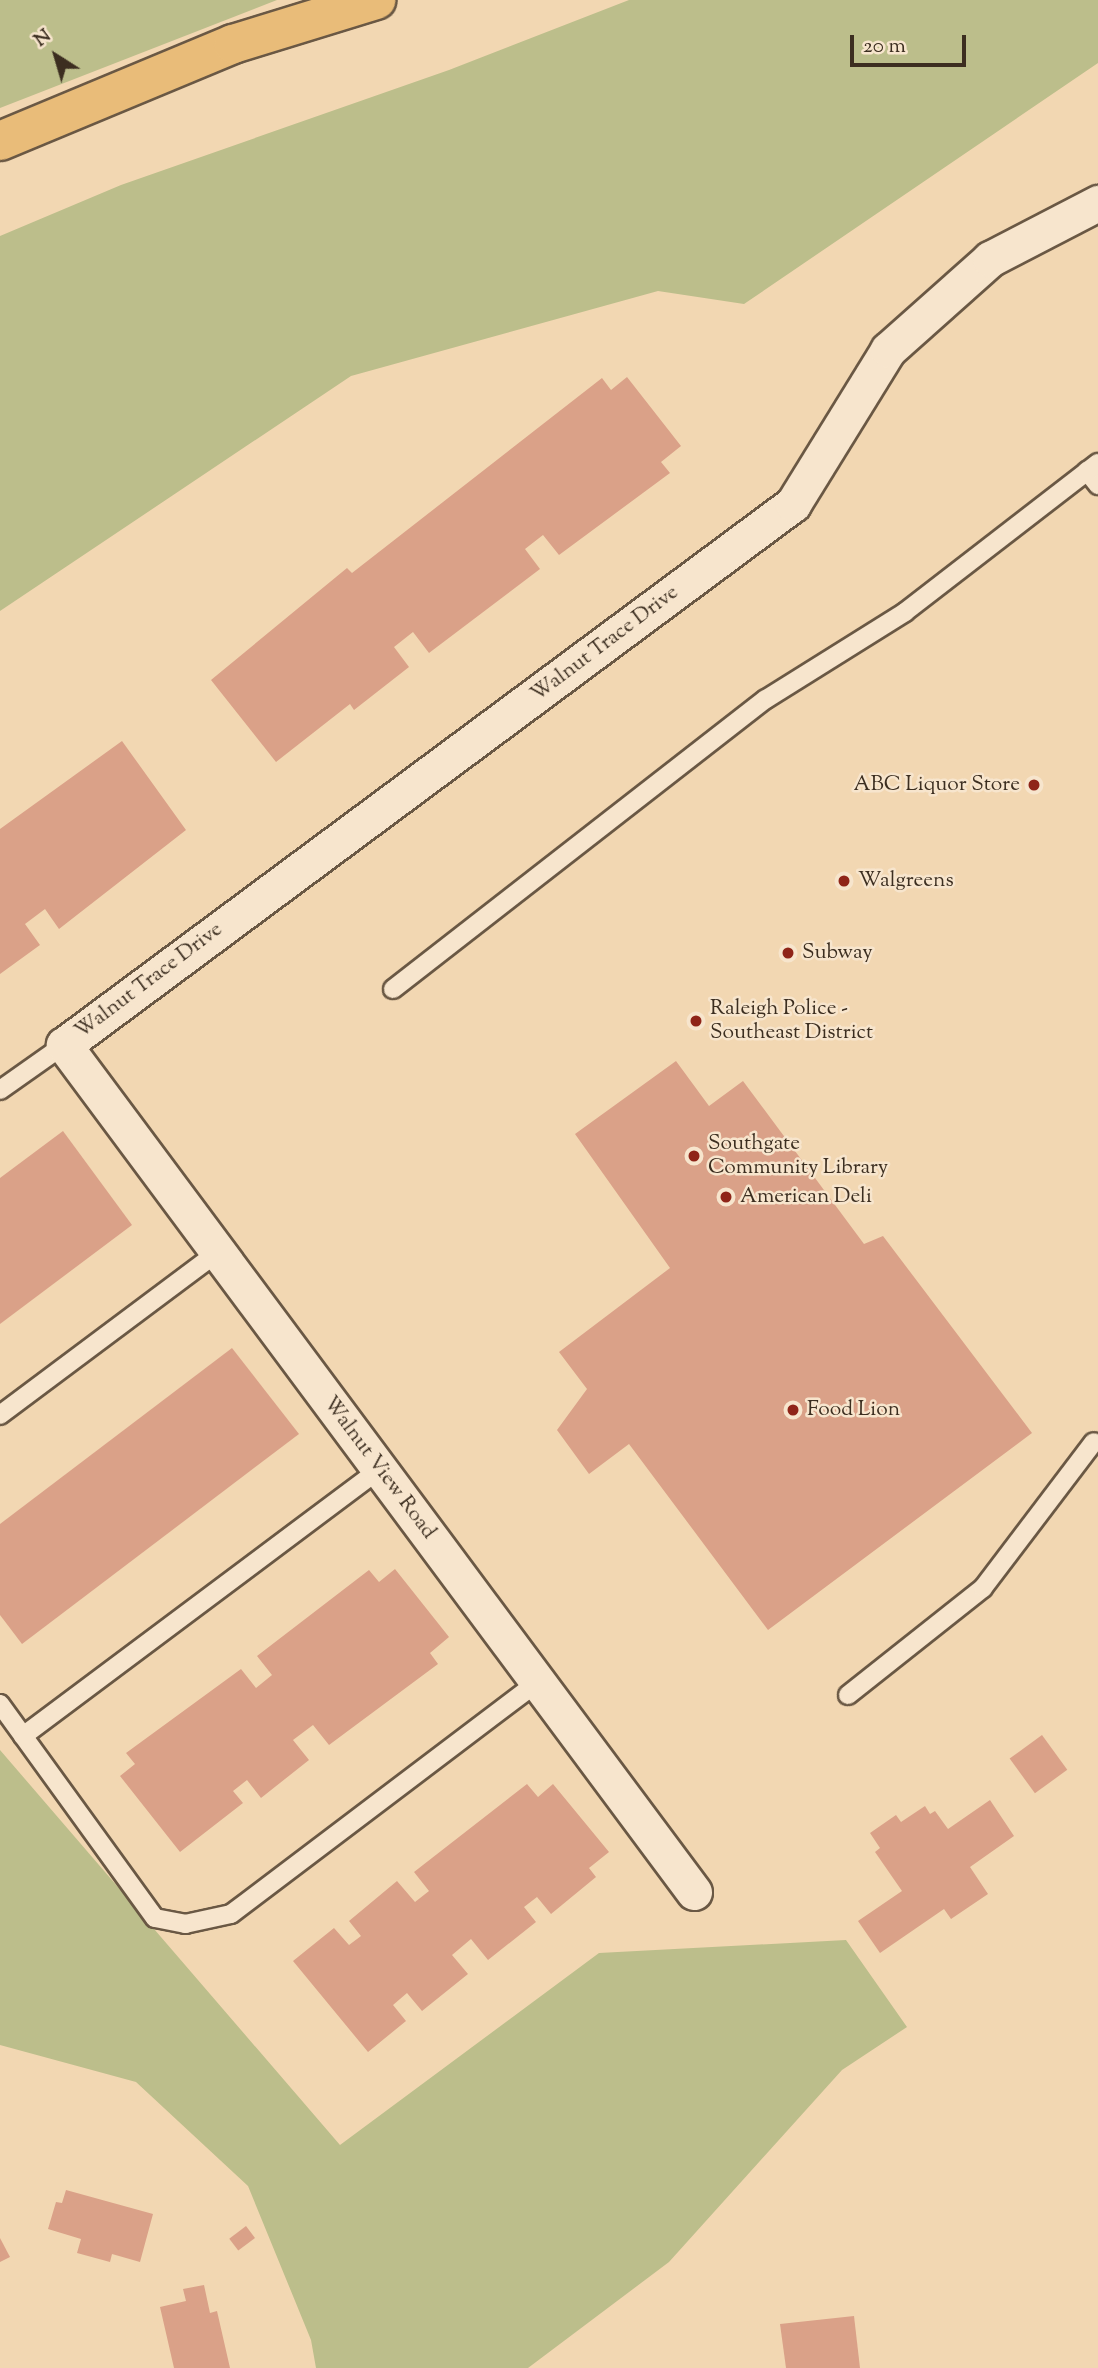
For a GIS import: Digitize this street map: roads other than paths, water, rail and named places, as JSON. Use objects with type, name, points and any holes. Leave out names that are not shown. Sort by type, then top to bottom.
[{"type":"highway","points":[[0,141],[233,44],[376,0]]},
{"type":"street","name":"Walnut Trace Drive","points":[[64,1045],[793,505],[888,350],[990,259],[1098,203]]},
{"type":"street","name":"Walnut View Road","points":[[64,1045],[694,1892]]},
{"type":"lane","points":[[393,989],[766,699],[905,612],[1094,473]]},
{"type":"lane","points":[[0,1090],[64,1045]]},
{"type":"lane","points":[[0,1415],[218,1252]]},
{"type":"lane","points":[[848,1695],[983,1588],[1094,1442]]},
{"type":"lane","points":[[23,1736],[380,1469]]},
{"type":"lane","points":[[0,1703],[155,1918],[186,1924],[232,1914],[538,1682]]},
{"type":"place","name":"ABC Liquor Store","points":[[1034,785]]},
{"type":"place","name":"Walgreens","points":[[844,881]]},
{"type":"place","name":"Subway","points":[[788,953]]},
{"type":"place","name":"Raleigh Police - Southeast District","points":[[696,1021]]},
{"type":"place","name":"Southgate Community Library","points":[[694,1156]]},
{"type":"place","name":"American Deli","points":[[726,1197]]},
{"type":"place","name":"Food Lion","points":[[793,1410]]}]
